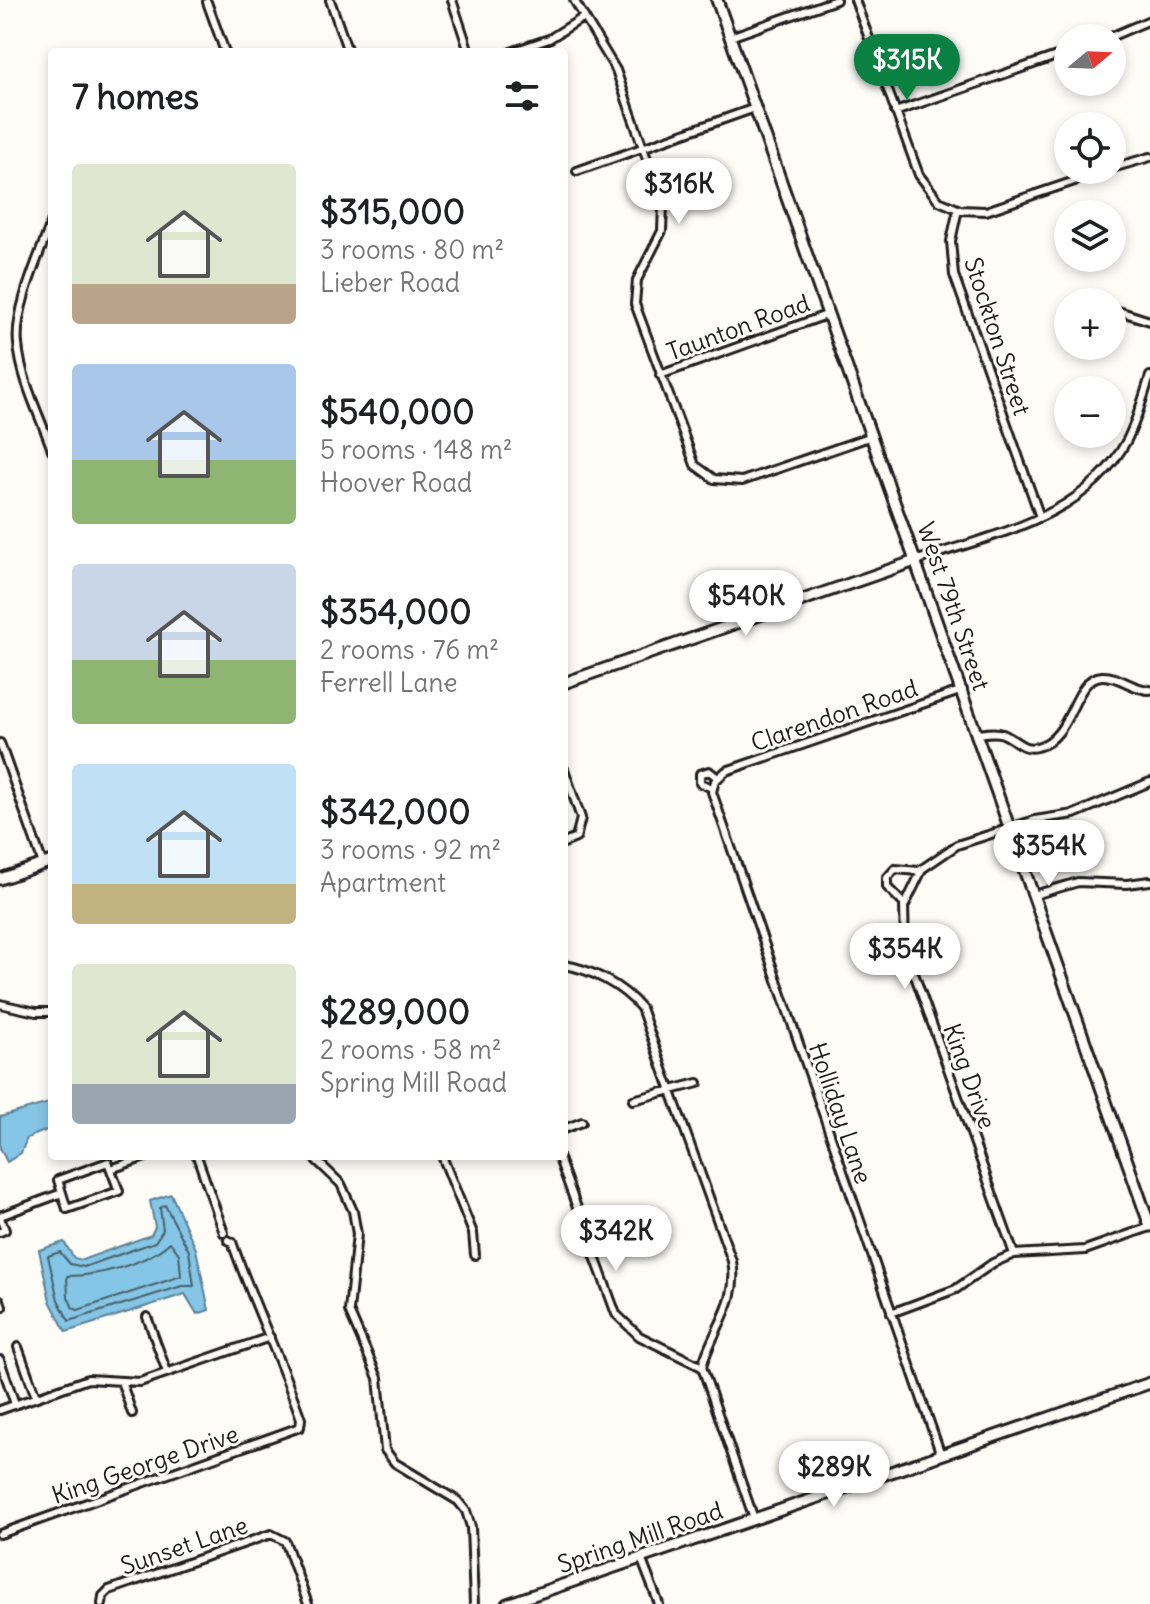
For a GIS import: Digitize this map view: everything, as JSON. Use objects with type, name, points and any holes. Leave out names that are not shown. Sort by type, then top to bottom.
[{"type":"main road","name":"West 79th Street","points":[[717,0],[918,560],[1150,1226]]},
{"type":"main road","points":[[568,682],[918,560]]},
{"type":"main road","points":[[0,879],[47,862]]},
{"type":"main road","name":"Spring Mill Road","points":[[507,1604],[1150,1383]]},
{"type":"street","points":[[330,0],[347,48]]},
{"type":"street","points":[[452,0],[468,48]]},
{"type":"street","points":[[574,0],[616,70],[663,205],[661,237],[637,280],[635,304],[688,452],[698,468],[720,481],[742,481],[873,435]]},
{"type":"street","points":[[730,37],[836,0]]},
{"type":"street","points":[[855,0],[923,184],[939,201],[958,209],[988,211],[1066,184]]},
{"type":"street","points":[[207,2],[224,48]]},
{"type":"street","points":[[523,48],[549,39],[584,17]]},
{"type":"street","points":[[1126,30],[1150,20]]},
{"type":"street","points":[[895,112],[1054,57]]},
{"type":"street","points":[[577,171],[755,108]]},
{"type":"street","points":[[1126,164],[1150,157]]},
{"type":"street","name":"Stockton Street","points":[[958,209],[951,241],[954,275],[1040,517]]},
{"type":"street","points":[[48,232],[20,316],[17,335],[23,367],[48,439]]},
{"type":"street","points":[[1126,313],[1150,321]]},
{"type":"street","name":"Taunton Road","points":[[660,375],[829,314]]},
{"type":"street","points":[[918,560],[1040,517],[1075,499],[1113,462],[1134,426],[1150,376]]},
{"type":"street","points":[[978,734],[996,732],[1023,746],[1037,747],[1061,732],[1083,688],[1094,678],[1107,676],[1150,690]]},
{"type":"street","name":"Clarendon Road","points":[[715,783],[726,771],[963,690]]},
{"type":"street","points":[[0,743],[47,862]]},
{"type":"street","name":"Holliday Lane","points":[[704,771],[715,783],[699,782],[704,771]]},
{"type":"street","points":[[568,781],[581,818],[576,838],[568,841]]},
{"type":"street","name":"King Drive","points":[[904,908],[923,869],[948,849],[1011,827],[1074,814],[1150,782]]},
{"type":"street","name":"Holliday Lane","points":[[715,783],[712,798],[941,1455]]},
{"type":"street","name":"King Drive","points":[[923,869],[895,869],[887,877],[887,887],[900,898],[904,908],[905,948],[1014,1254]]},
{"type":"street","points":[[1034,895],[1078,882],[1130,884],[1150,881]]},
{"type":"street","points":[[568,966],[591,973],[637,1003],[647,1019],[734,1272],[728,1310],[702,1367],[754,1519]]},
{"type":"street","points":[[0,1004],[48,1012]]},
{"type":"street","points":[[633,1100],[698,1083]]},
{"type":"street","points":[[568,1127],[582,1122]]},
{"type":"street","points":[[111,1169],[137,1160]]},
{"type":"street","points":[[0,1410],[88,1379],[140,1382],[270,1337],[260,1323],[232,1242],[226,1236],[198,1160]]},
{"type":"street","points":[[316,1160],[341,1184],[353,1211],[357,1234],[350,1317],[378,1378],[385,1450],[395,1463],[458,1501],[466,1511],[471,1527],[474,1604]]},
{"type":"street","points":[[443,1160],[453,1192],[471,1227],[475,1255]]},
{"type":"street","points":[[559,1160],[616,1314],[639,1336],[702,1367]]},
{"type":"street","points":[[108,1162],[119,1191],[67,1209],[62,1193],[58,1180],[108,1162]]},
{"type":"street","points":[[0,1232],[5,1230],[0,1217],[62,1193]]},
{"type":"street","points":[[891,1313],[956,1289],[993,1263],[1014,1254],[1081,1251],[1150,1226]]},
{"type":"street","points":[[147,1317],[167,1372]]},
{"type":"street","name":"King George Drive","points":[[0,1534],[295,1430],[301,1425],[270,1337]]},
{"type":"street","points":[[18,1347],[36,1397]]},
{"type":"street","points":[[0,1360],[15,1404]]},
{"type":"street","points":[[121,1381],[132,1413]]},
{"type":"street","name":"Sunset Lane","points":[[102,1604],[103,1596],[109,1590],[271,1534],[285,1541],[308,1604]]},
{"type":"street","points":[[641,1558],[659,1604]]},
{"type":"water","points":[[48,1103],[48,1130],[27,1138],[21,1153],[7,1162],[0,1148],[0,1117]]},
{"type":"water","points":[[171,1194],[196,1249],[209,1310],[197,1314],[185,1294],[66,1332],[50,1301],[39,1250],[64,1242],[74,1258],[82,1260],[151,1235],[155,1227],[150,1201]]}]
